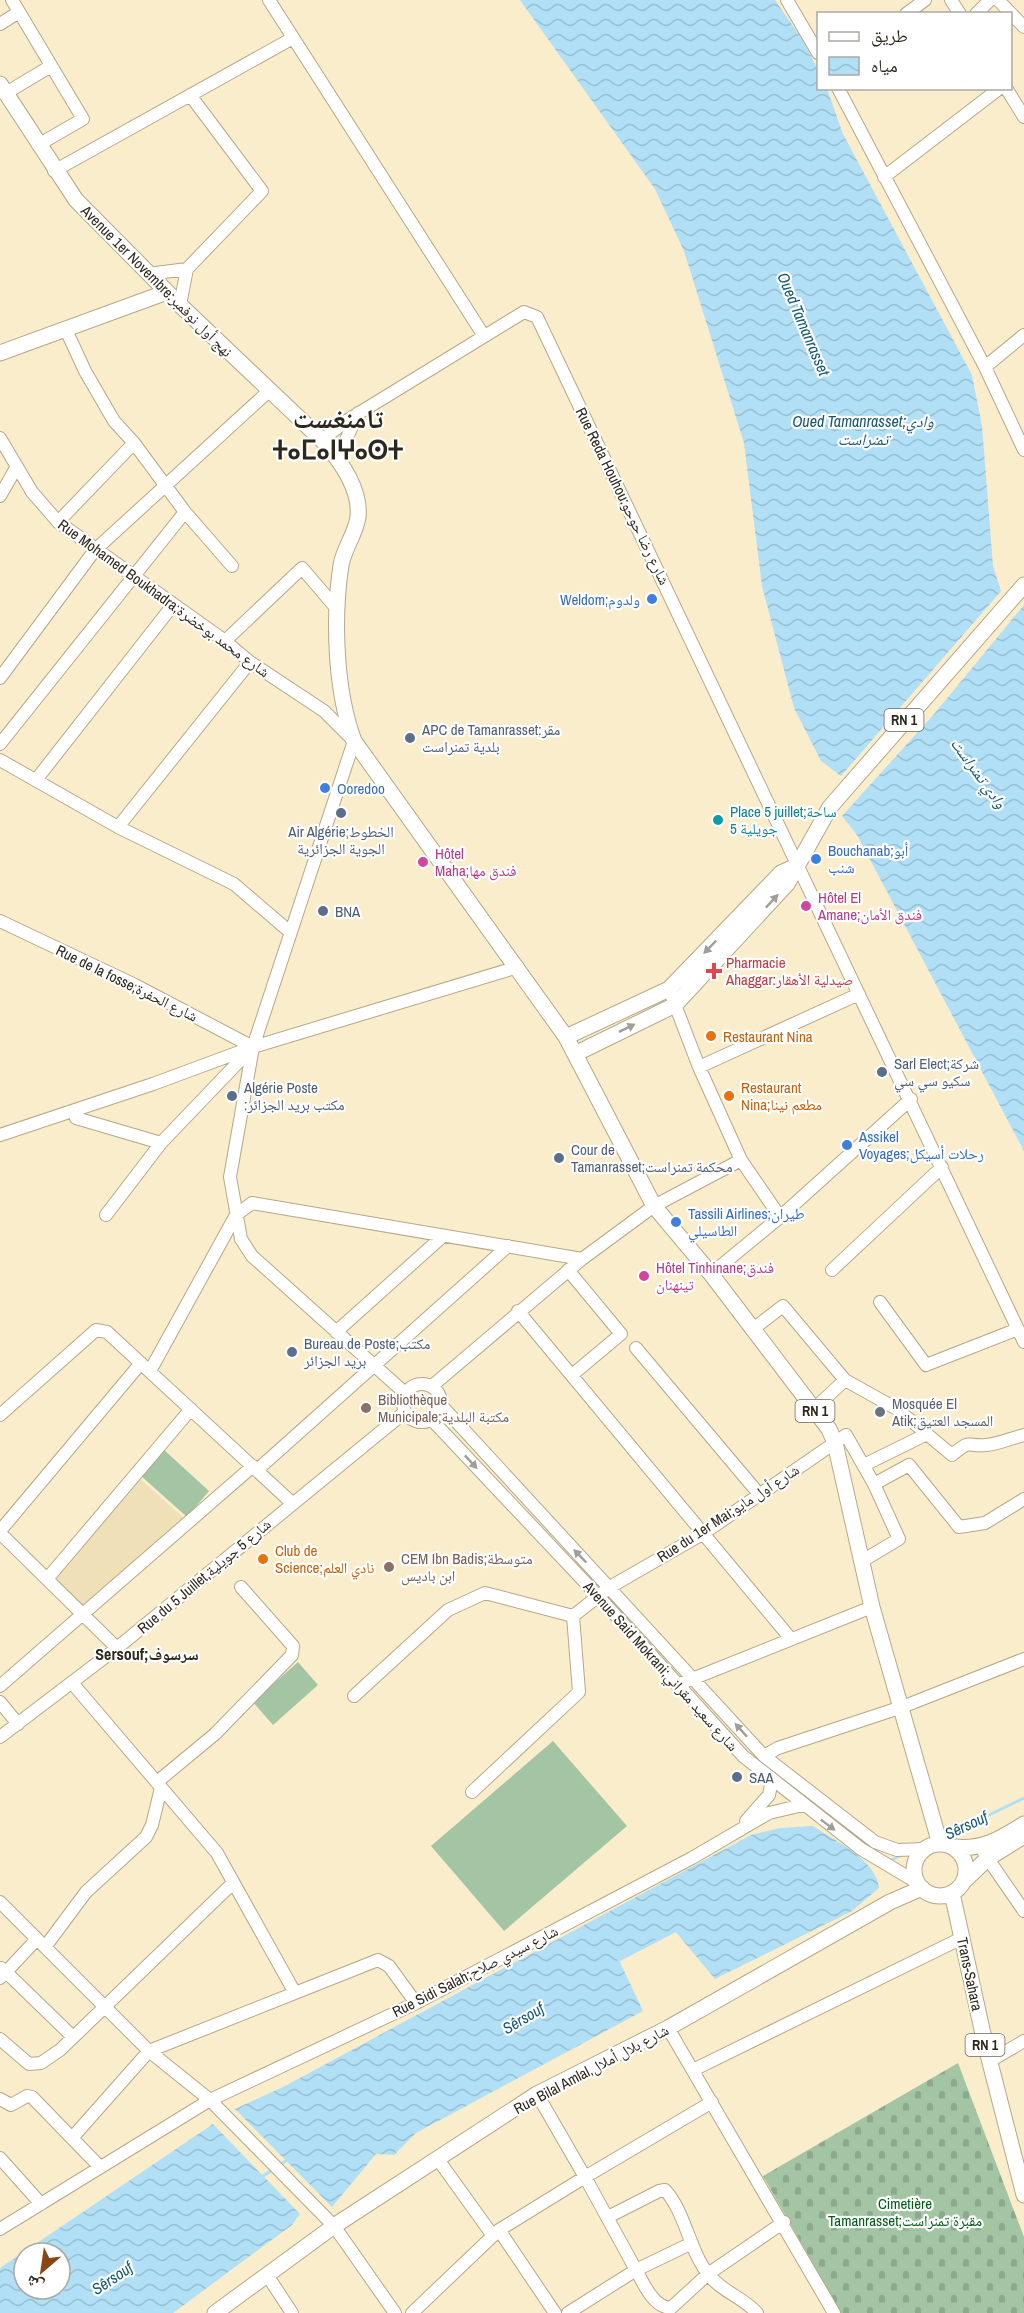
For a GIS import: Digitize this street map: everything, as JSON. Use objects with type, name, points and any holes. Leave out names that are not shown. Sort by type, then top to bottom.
[{"type":"main road","name":"Avenue 1er Novembre;نهج أول نوفمبر","points":[[3,89],[54,171],[76,200],[148,274],[338,458],[355,495],[358,518],[342,562],[337,609],[341,691],[345,717],[354,741],[566,1037]]},
{"type":"main road","points":[[0,353],[167,292]]},
{"type":"main road","name":"RN 1","points":[[575,1054],[675,1005],[787,885],[830,807],[1024,585]]},
{"type":"main road","name":"RN 1","points":[[798,864],[781,873],[669,989],[566,1037],[654,1206],[711,1274],[814,1409],[835,1443],[872,1607],[947,1845]]},
{"type":"main road","points":[[1024,1824],[984,1853],[952,1893],[936,1895],[920,1885],[915,1862],[925,1849],[947,1845],[984,1853],[1024,1836]]},
{"type":"main road","points":[[947,1845],[964,1858],[966,1866],[963,1882]]},
{"type":"main road","name":"Rue Bilal Amlal,شارع بلال أملال","points":[[214,2313],[334,2226],[537,2094],[668,2028],[920,1885]]},
{"type":"main road","name":"Trans-Sahara","points":[[952,1893],[990,2061],[1020,2160],[1024,2195]]},
{"type":"street","points":[[12,0],[83,119],[38,145]]},
{"type":"street","points":[[269,0],[484,336]]},
{"type":"street","points":[[787,0],[817,50]]},
{"type":"street","points":[[909,12],[925,0]]},
{"type":"street","points":[[978,12],[990,0]]},
{"type":"street","points":[[998,0],[1010,12]]},
{"type":"street","points":[[0,24],[19,12]]},
{"type":"street","points":[[1012,15],[1024,27]]},
{"type":"street","points":[[54,171],[293,38]]},
{"type":"street","points":[[3,89],[51,66]]},
{"type":"street","points":[[839,90],[984,367],[1024,450]]},
{"type":"street","points":[[884,177],[997,90]]},
{"type":"street","points":[[1007,90],[1023,114]]},
{"type":"street","points":[[180,305],[187,269],[261,191],[190,95]]},
{"type":"street","points":[[148,274],[187,269]]},
{"type":"street","name":"Rue Reda Houhou;شارع رضا حوحو","points":[[322,440],[358,413],[524,312],[537,317],[798,864]]},
{"type":"street","points":[[66,330],[114,421],[134,443],[185,512],[232,566]]},
{"type":"street","points":[[984,367],[1024,335]]},
{"type":"street","points":[[0,678],[95,550],[270,390]]},
{"type":"street","points":[[338,458],[358,413]]},
{"type":"street","name":"Rue Mohamed Boukhadra;شارع محمد بوخضرة","points":[[0,438],[32,492],[58,522],[225,641],[250,662],[324,711],[354,741]]},
{"type":"street","points":[[58,522],[134,443]]},
{"type":"street","points":[[0,496],[16,468]]},
{"type":"street","points":[[0,744],[185,512]]},
{"type":"street","points":[[225,641],[302,568],[337,609]]},
{"type":"street","points":[[36,780],[172,605]]},
{"type":"street","points":[[118,827],[250,662]]},
{"type":"street","points":[[324,711],[335,703],[341,691]]},
{"type":"street","points":[[354,741],[253,1047],[230,1177],[242,1239],[252,1256],[405,1393]]},
{"type":"street","points":[[0,760],[118,827],[234,884],[290,932]]},
{"type":"street","points":[[798,864],[1024,1342]]},
{"type":"street","name":"Rue de la fosse;شارع الحفرة","points":[[0,921],[135,986],[253,1047]]},
{"type":"street","points":[[0,1135],[253,1047],[518,967]]},
{"type":"street","points":[[669,989],[699,1067],[741,1160],[780,1217]]},
{"type":"street","points":[[699,1067],[858,994]]},
{"type":"street","points":[[106,1215],[161,1143],[253,1047]]},
{"type":"street","points":[[711,1274],[780,1217],[910,1100]]},
{"type":"street","points":[[75,1110],[76,1118],[161,1143]]},
{"type":"street","points":[[432,1386],[439,1395],[441,1406],[431,1419],[414,1420],[405,1412],[403,1403],[405,1393],[415,1385],[432,1386],[582,1258],[654,1206],[741,1160]]},
{"type":"street","points":[[832,1270],[942,1167]]},
{"type":"street","points":[[117,1648],[0,1532],[146,1367],[236,1215],[252,1203],[582,1258]]},
{"type":"street","points":[[336,1332],[442,1236]]},
{"type":"street","points":[[0,1686],[375,1367],[508,1246]]},
{"type":"street","points":[[568,1270],[621,1334],[572,1375]]},
{"type":"street","points":[[880,1302],[926,1365],[1018,1329]]},
{"type":"street","points":[[753,1329],[783,1306],[845,1380],[897,1409],[952,1455],[964,1444],[975,1442],[985,1446],[1024,1435]]},
{"type":"street","points":[[518,1311],[791,1639]]},
{"type":"street","points":[[0,1415],[96,1330],[107,1332],[292,1503]]},
{"type":"street","points":[[636,1348],[759,1494]]},
{"type":"street","points":[[814,1409],[845,1380]]},
{"type":"street","name":"Avenue Said Mokrani;شارع سعيد مقراني","points":[[441,1406],[764,1756],[875,1842],[897,1850],[925,1849]]},
{"type":"street","points":[[47,1579],[191,1409]]},
{"type":"street","name":"Rue du 5 Juillet,شارع 5 جويلية","points":[[0,1737],[73,1684],[405,1412]]},
{"type":"street","name":"Avenue Said Mokrani;شارع سعيد مقراني","points":[[431,1419],[598,1596],[743,1756],[866,1853],[920,1885]]},
{"type":"street","points":[[864,1465],[927,1434]]},
{"type":"street","points":[[835,1443],[846,1435],[874,1484],[899,1539],[861,1561]]},
{"type":"street","name":"Rue du 1er Mai;شارع أول مايو","points":[[573,1616],[610,1587],[704,1533],[835,1443]]},
{"type":"street","points":[[874,1484],[909,1465],[958,1527],[985,1523],[1024,1499]]},
{"type":"street","points":[[73,2037],[2,1972],[41,1943],[86,1892],[146,1837],[152,1825],[159,1785],[215,1734],[292,1655],[293,1646],[242,1587]]},
{"type":"street","points":[[354,1696],[448,1610],[485,1593],[573,1616],[579,1692],[472,1792]]},
{"type":"street","points":[[677,1685],[872,1607]]},
{"type":"street","points":[[764,1756],[778,1748],[902,1707],[1024,1659]]},
{"type":"street","points":[[73,1684],[217,1852],[295,1993]]},
{"type":"street","points":[[0,1702],[18,1724]]},
{"type":"street","name":"Rue Sidi Salah;شارع سيدي صلاح","points":[[734,1833],[770,1795],[772,1780]]},
{"type":"street","name":"Rue Sidi Salah;شارع سيدي صلاح","points":[[0,2229],[210,2100],[416,2003],[575,1921],[769,1813],[803,1805]]},
{"type":"street","points":[[984,1853],[1024,1911]]},
{"type":"street","points":[[0,2039],[29,2064],[35,2065],[60,2050],[233,1882]]},
{"type":"street","points":[[0,1902],[149,2051],[210,2100],[334,2226],[395,2313]]},
{"type":"street","points":[[693,2070],[962,1938]]},
{"type":"street","points":[[72,2138],[149,2051],[378,1960],[389,1966],[416,2003]]},
{"type":"street","points":[[668,2028],[784,2222],[834,2313]]},
{"type":"street","points":[[990,2061],[1024,2041]]},
{"type":"street","points":[[537,2094],[636,2270],[655,2302],[664,2308],[669,2310],[708,2274],[784,2222]]},
{"type":"street","points":[[0,2099],[11,2105],[27,2096],[32,2097],[100,2167]]},
{"type":"street","points":[[412,2313],[496,2233],[712,2102]]},
{"type":"street","points":[[0,2158],[41,2204]]},
{"type":"street","points":[[437,2158],[555,2313]]},
{"type":"street","points":[[608,2217],[665,2190],[708,2274],[725,2290],[747,2301],[757,2313]]},
{"type":"street","points":[[568,2313],[636,2270],[692,2243]]},
{"type":"street","points":[[267,2276],[292,2313]]},
{"type":"shaded area","points":[[138,1477],[186,1520],[83,1610],[52,1579]]},
{"type":"green space","points":[[163,1449],[209,1491],[187,1517],[140,1475]]},
{"type":"green space","points":[[298,1662],[318,1685],[273,1725],[253,1702]]},
{"type":"green space","points":[[553,1741],[627,1826],[504,1931],[431,1846]]},
{"type":"green space","name":"Cimetière Tamanrasset;مقبرة تمنراست","points":[[958,2063],[1024,2237],[1024,2313],[841,2313],[763,2176]]},
{"type":"water","name":"Oued Tamanrasset;وادي تمنراست","points":[[520,0],[775,0],[804,42],[817,68],[817,90],[827,90],[843,134],[972,375],[982,426],[993,566],[1001,591],[841,776],[821,761],[794,708],[762,586],[744,443],[684,251],[655,189]]},
{"type":"water","name":"وادي تمنراست","points":[[1024,605],[1024,1151],[857,835],[842,816],[935,713]]},
{"type":"water","points":[[813,1826],[854,1852],[871,1868],[876,1878],[879,1888],[852,1911],[715,1979],[675,1931],[619,1960],[643,2011],[416,2133],[394,2155],[376,2154],[332,2207],[235,2109],[285,2086],[751,1835],[780,1828]]},
{"type":"water","points":[[213,2124],[300,2214],[292,2225],[173,2313],[0,2313],[0,2268],[12,2260],[12,2301],[72,2301],[72,2241],[40,2241]]},
{"type":"waterway","name":"Sêrsouf","points":[[944,1837],[1024,1798]]},
{"type":"waterway","name":"Sêrsouf","points":[[889,1861],[902,1855]]},
{"type":"waterway","name":"Sêrsouf","points":[[619,1960],[675,1931]]},
{"type":"waterway","name":"Sêrsouf","points":[[278,2166],[290,2158]]},
{"type":"waterway","name":"Sêrsouf","points":[[260,2178],[272,2170]]},
{"type":"place","name":"Weldom;ولدوم","points":[[652,599]]},
{"type":"place","name":"APC de Tamanrasset;مقر بلدية تمنراست","points":[[410,738]]},
{"type":"place","name":"Ooredoo","points":[[325,788]]},
{"type":"place","name":"Air Algérie;الخطوط الجوية الجزائرية","points":[[341,813]]},
{"type":"place","name":"Place 5 juillet;ساحة 5 جويلية","points":[[718,820]]},
{"type":"place","name":"Bouchanab;أبو شنب","points":[[816,859]]},
{"type":"place","name":"Hôtel Maha;فندق مها","points":[[423,862]]},
{"type":"place","name":"Hôtel El Amane;فندق الأمان","points":[[806,906]]},
{"type":"place","name":"BNA","points":[[323,911]]},
{"type":"place","name":"Pharmacie Ahaggar;صيدلية الأهقار","points":[[714,971]]},
{"type":"place","name":"Restaurant Nina","points":[[711,1036]]},
{"type":"place","name":"Sarl Elect;شركة سكيو سي سي","points":[[882,1072]]},
{"type":"place","name":"Algérie Poste ;مكتب بريد الجزائر","points":[[232,1096]]},
{"type":"place","name":"Restaurant Nina;مطعم نينا","points":[[729,1096]]},
{"type":"place","name":"Assikel Voyages;رحلات أسيكل","points":[[847,1145]]},
{"type":"place","name":"Cour de Tamanrasset;محكمة تمنراست","points":[[559,1158]]},
{"type":"place","name":"Tassili Airlines;طيران الطاسيلي","points":[[676,1222]]},
{"type":"place","name":"Hôtel Tinhinane;فندق تينهنان","points":[[644,1276]]},
{"type":"place","name":"Bureau de Poste;مكتب بريد الجزائر","points":[[292,1352]]},
{"type":"place","name":"Bibliothèque Municipale;مكتبة البلدية","points":[[366,1408]]},
{"type":"place","name":"Mosquée El Atik;المسجد العتيق","points":[[880,1412]]},
{"type":"place","name":"Club de Science;نادي العلم","points":[[263,1559]]},
{"type":"place","name":"CEM Ibn Badis;متوسطة ابن باديس","points":[[389,1567]]},
{"type":"place","name":"SAA","points":[[737,1777]]},
{"type":"district","name":"تامنغست ⵜⴰⵎⴰⵏⵖⴰⵙⵜ","points":[[338,434]]},
{"type":"district","name":"Sersouf;سرسوف","points":[[147,1654]]},
{"type":"water label","name":"Oued Tamanrasset","points":[[804,324]]}]
